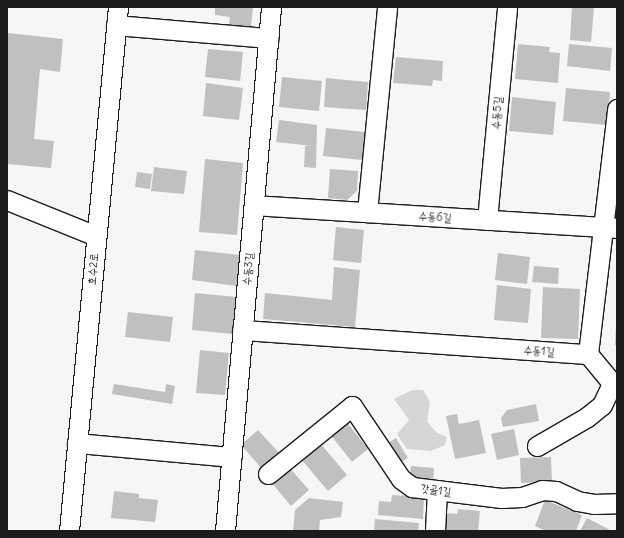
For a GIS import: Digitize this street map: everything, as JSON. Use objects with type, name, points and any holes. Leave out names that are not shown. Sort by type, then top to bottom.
[{"type":"street","name":"수동3길","points":[[225,531],[271,7]]},
{"type":"street","points":[[367,212],[387,7]]},
{"type":"street","name":"수동5길","points":[[487,220],[507,7]]},
{"type":"street","points":[[117,16],[268,38]]},
{"type":"street","name":"호수2로","points":[[69,531],[117,16]]},
{"type":"street","points":[[537,446],[592,413],[602,405],[614,387],[588,354],[611,227],[617,108]]},
{"type":"street","points":[[7,200],[96,236]]},
{"type":"street","name":"수동6길","points":[[254,205],[611,227]]},
{"type":"street","name":"수동1길","points":[[242,330],[588,354]]},
{"type":"street","name":"갓골1길","points":[[268,474],[352,406],[401,479],[419,489],[501,498],[522,497],[542,490],[556,491],[577,501],[594,504],[617,503]]},
{"type":"street","points":[[77,443],[231,457]]},
{"type":"street","points":[[435,531],[437,490]]},
{"type":"shaded area","points":[[412,390],[423,390],[430,402],[427,421],[436,432],[447,437],[445,445],[431,451],[407,449],[397,434],[409,420],[394,399]]},
{"type":"building","points":[[215,7],[253,7],[251,27],[229,25],[230,17],[215,15]]},
{"type":"building","points":[[572,7],[594,7],[591,42],[570,40]]},
{"type":"building","points":[[8,33],[63,39],[60,72],[40,69],[34,139],[54,141],[51,168],[7,164]]},
{"type":"building","points":[[518,44],[550,47],[549,52],[560,53],[558,83],[515,79]]},
{"type":"building","points":[[569,44],[612,48],[610,71],[567,66]]},
{"type":"building","points":[[208,49],[243,52],[240,81],[205,77]]},
{"type":"building","points":[[396,57],[443,61],[442,81],[433,80],[432,86],[393,83]]},
{"type":"building","points":[[282,77],[322,81],[319,111],[279,107]]},
{"type":"building","points":[[326,78],[368,82],[366,110],[324,107]]},
{"type":"building","points":[[206,83],[243,88],[239,120],[203,116]]},
{"type":"building","points":[[566,88],[610,92],[607,125],[563,121]]},
{"type":"building","points":[[512,97],[556,102],[553,135],[509,131]]},
{"type":"building","points":[[279,120],[317,125],[316,168],[304,167],[305,146],[312,146],[276,142]]},
{"type":"building","points":[[326,128],[365,132],[362,160],[323,156]]},
{"type":"building","points":[[205,159],[243,163],[237,235],[199,232]]},
{"type":"building","points":[[154,167],[187,171],[184,194],[151,191]]},
{"type":"building","points":[[330,169],[358,171],[357,191],[347,200],[328,198]]},
{"type":"building","points":[[137,172],[152,174],[150,189],[135,187]]},
{"type":"building","points":[[336,227],[364,230],[361,263],[333,260]]},
{"type":"building","points":[[195,250],[240,255],[237,286],[192,280]]},
{"type":"building","points":[[498,253],[530,257],[527,284],[495,280]]},
{"type":"building","points":[[534,266],[559,268],[558,284],[532,282]]},
{"type":"building","points":[[334,267],[360,270],[355,327],[263,319],[265,293],[332,300]]},
{"type":"building","points":[[497,285],[531,289],[528,323],[494,320]]},
{"type":"building","points":[[543,287],[580,289],[578,339],[541,338]]},
{"type":"building","points":[[195,293],[237,297],[233,334],[192,330]]},
{"type":"building","points":[[128,312],[173,317],[170,342],[125,337]]},
{"type":"building","points":[[616,325],[617,345],[615,345]]},
{"type":"building","points":[[200,350],[229,353],[225,395],[196,393]]},
{"type":"building","points":[[114,384],[165,392],[166,384],[175,386],[172,404],[112,394]]},
{"type":"building","points":[[536,404],[539,421],[503,427],[501,418],[507,410]]},
{"type":"building","points":[[457,414],[459,424],[479,420],[486,453],[455,459],[446,416]]},
{"type":"building","points":[[345,420],[368,449],[352,462],[329,433]]},
{"type":"building","points":[[514,429],[519,455],[497,460],[491,434]]},
{"type":"building","points":[[258,430],[281,455],[264,471],[241,445]]},
{"type":"building","points":[[396,438],[408,458],[396,465],[385,445]]},
{"type":"building","points":[[320,443],[347,475],[328,491],[301,459]]},
{"type":"building","points":[[551,457],[552,482],[521,483],[520,458]]},
{"type":"building","points":[[411,466],[434,468],[433,484],[409,481]]},
{"type":"building","points":[[289,467],[309,490],[291,506],[271,482]]},
{"type":"building","points":[[114,491],[139,494],[139,498],[158,500],[155,522],[111,518]]},
{"type":"building","points":[[392,495],[424,497],[423,519],[378,515],[379,501],[391,502]]},
{"type":"building","points":[[309,498],[343,502],[341,517],[320,520],[319,531],[293,531],[295,510]]},
{"type":"building","points":[[545,500],[582,515],[576,531],[546,531],[535,526]]},
{"type":"building","points":[[458,509],[480,511],[478,531],[443,531],[445,513],[457,514]]},
{"type":"building","points":[[587,518],[612,531],[580,531]]},
{"type":"building","points":[[375,519],[419,523],[418,531],[374,531]]}]
